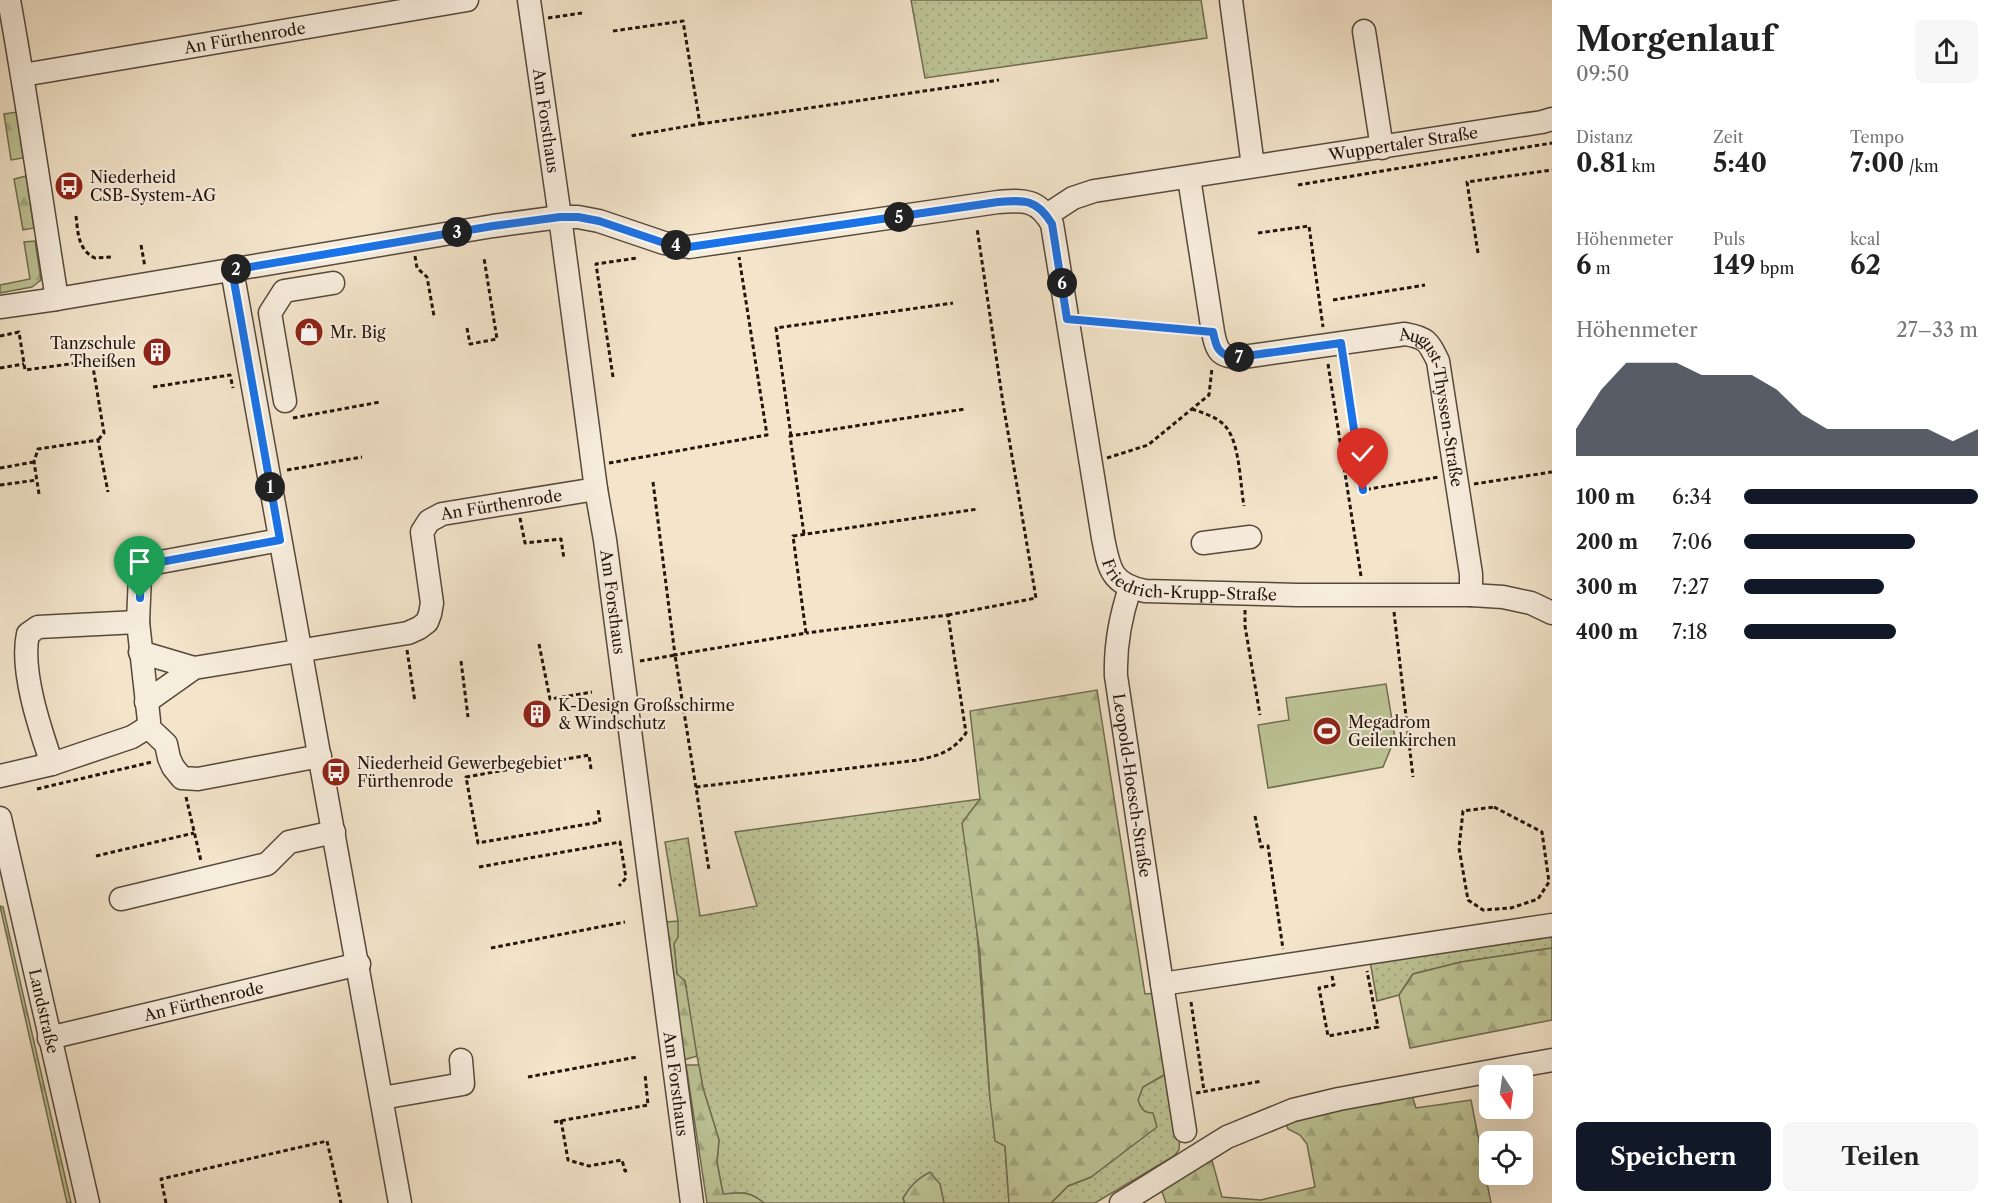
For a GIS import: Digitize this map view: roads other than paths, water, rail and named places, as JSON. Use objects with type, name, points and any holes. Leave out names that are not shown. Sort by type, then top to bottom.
[{"type":"street","points":[[9,0],[57,299]]},
{"type":"street","name":"An Fürthenrode","points":[[22,75],[466,0]]},
{"type":"street","points":[[1231,0],[1253,166]]},
{"type":"street","name":"Am Forsthaus","points":[[530,10],[560,217],[592,466],[605,540],[692,1203]]},
{"type":"street","points":[[1364,31],[1382,148]]},
{"type":"street","name":"Wuppertaler Straße","points":[[1189,178],[1552,119]]},
{"type":"street","points":[[0,307],[560,217],[578,217],[599,221],[664,243],[689,247],[998,202],[1023,200],[1047,214],[1073,198],[1094,191],[1189,178]]},
{"type":"street","name":"August-Thyssen-Straße","points":[[1189,178],[1216,348],[1223,355],[1231,358],[1243,357],[1405,334],[1422,337],[1431,346],[1438,361],[1471,574],[1471,595]]},
{"type":"street","name":"Friedrich-Krupp-Straße","points":[[1047,214],[1052,224],[1108,565],[1113,575],[1130,588],[1145,591],[1471,595],[1503,597],[1531,603],[1552,613]]},
{"type":"street","points":[[232,270],[359,964],[399,1203]]},
{"type":"street","points":[[289,410],[270,313],[284,291],[333,283]]},
{"type":"street","name":"An Fürthenrode","points":[[146,702],[194,668],[405,633],[419,628],[427,622],[432,603],[423,532],[429,521],[442,514],[596,489]]},
{"type":"street","points":[[1203,543],[1250,537]]},
{"type":"street","points":[[0,776],[52,764],[132,737],[148,727],[138,622],[140,576],[144,567],[280,540]]},
{"type":"street","name":"Leopold-Hoesch-Straße","points":[[1130,588],[1119,628],[1116,676],[1185,1131]]},
{"type":"street","points":[[52,764],[37,719],[28,672],[28,634],[38,627],[138,622]]},
{"type":"street","name":"An Fürthenrode","points":[[140,652],[194,668]]},
{"type":"street","points":[[148,727],[166,744],[173,767],[182,778],[198,779],[320,756]]},
{"type":"street","name":"Landstraße","points":[[0,818],[8,892],[50,1038],[88,1203]]},
{"type":"street","points":[[121,898],[267,864],[289,842],[334,832]]},
{"type":"street","points":[[1162,984],[1552,925]]},
{"type":"street","name":"An Fürthenrode","points":[[50,1038],[359,964]]},
{"type":"street","points":[[382,1098],[463,1084],[461,1060]]},
{"type":"street","points":[[1121,1203],[1227,1137],[1293,1110],[1339,1099],[1552,1060]]},
{"type":"place","name":"Niederheid CSB-System-AG","points":[[69,186]]},
{"type":"place","name":"Mr. Big","points":[[309,332]]},
{"type":"place","name":"Tanzschule Theißen","points":[[157,352]]},
{"type":"place","name":"K-Design Großschirme & Windschutz","points":[[537,714]]},
{"type":"place","name":"Megadrom Geilenkirchen","points":[[1327,731]]},
{"type":"place","name":"Niederheid Gewerbegebiet Fürthenrode","points":[[336,772]]}]
